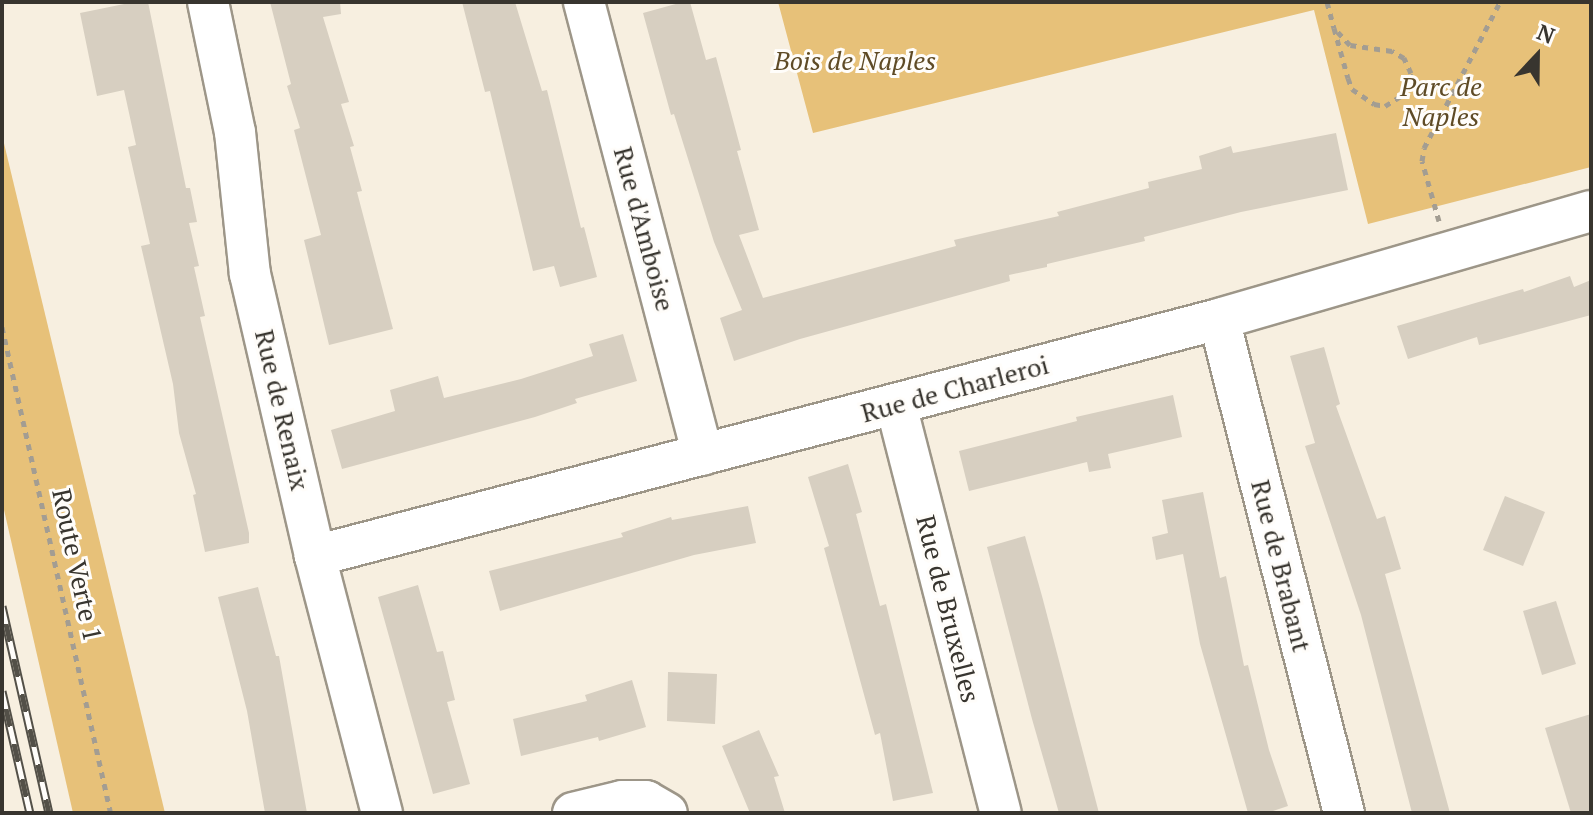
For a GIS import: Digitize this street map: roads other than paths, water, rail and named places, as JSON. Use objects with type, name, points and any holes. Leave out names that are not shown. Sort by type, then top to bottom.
[{"type":"street","name":"Rue de Renaix","points":[[208,2],[235,132],[250,274],[315,556],[382,813]]},
{"type":"street","name":"Rue d'Amboise","points":[[584,2],[703,455]]},
{"type":"street","name":"Rue de Charleroi","points":[[315,556],[1219,319],[1591,211]]},
{"type":"street","name":"Rue de Brabant","points":[[1219,319],[1344,813]]},
{"type":"street","name":"Rue de Bruxelles","points":[[896,405],[1001,813]]},
{"type":"street","points":[[573,813],[622,801],[646,801],[667,813]]},
{"type":"railway","points":[[2,606],[49,813]]},
{"type":"railway","points":[[2,691],[30,813]]},
{"type":"park label","name":"Bois de Naples","points":[[855,61]]},
{"type":"park label","name":"Parc de Naples","points":[[1441,102]]}]
